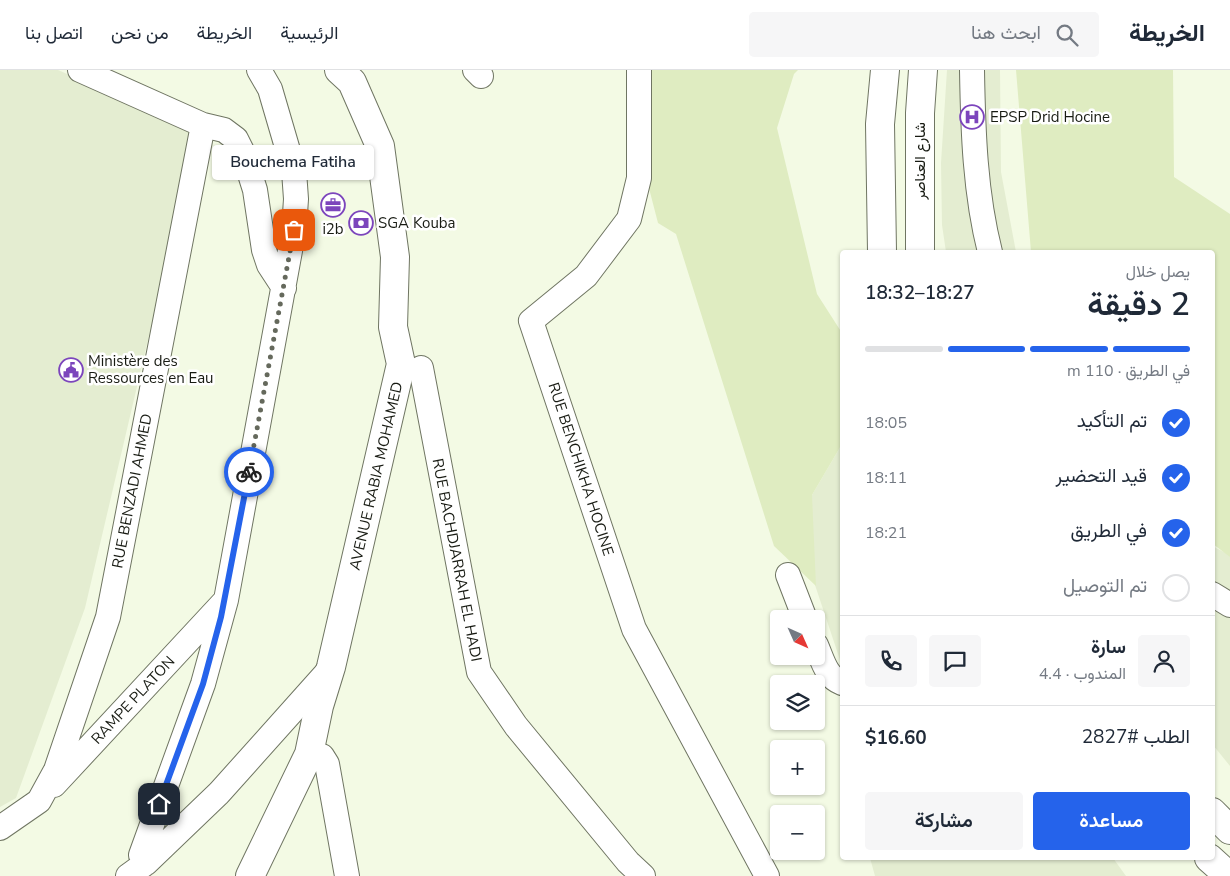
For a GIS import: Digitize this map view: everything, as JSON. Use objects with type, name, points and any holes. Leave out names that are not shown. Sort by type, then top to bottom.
[{"type":"main road","points":[[882,250],[880,124],[885,70]]},
{"type":"main road","name":"شارع العناصر","points":[[920,250],[920,113],[923,70]]},
{"type":"main road","name":"AVENUE RABIA MOHAMED","points":[[250,876],[309,754],[401,364],[393,327],[396,257],[380,146],[352,74]]},
{"type":"main road","points":[[1215,815],[1230,830]]},
{"type":"main road","points":[[1204,860],[1213,876]]},
{"type":"main road","points":[[1210,860],[1229,876]]},
{"type":"street","points":[[80,70],[203,125],[224,130],[236,139],[244,155],[255,190],[264,250],[269,265],[284,288]]},
{"type":"street","points":[[137,870],[203,684],[226,600],[294,230],[296,199],[294,171],[270,89],[259,70]]},
{"type":"street","name":"RUE BENCHIKHA HOCINE","points":[[639,70],[639,178],[628,219],[586,276],[531,320],[634,629],[767,876]]},
{"type":"street","points":[[972,70],[976,166],[982,221],[989,250]]},
{"type":"street","name":"RUE BENZADI AHMED","points":[[0,828],[39,801],[56,770],[108,617],[203,125]]},
{"type":"street","name":"RUE BACHDJARRAH EL HADI","points":[[421,368],[479,672],[516,726],[628,862],[643,876]]},
{"type":"street","points":[[788,576],[802,610]]},
{"type":"street","points":[[1215,596],[1230,605]]},
{"type":"street","name":"RAMPE PLATON","points":[[39,801],[226,600]]},
{"type":"street","points":[[824,665],[834,680],[840,682]]},
{"type":"street","points":[[137,870],[219,793],[331,667]]},
{"type":"street","points":[[309,754],[322,756],[327,764],[347,876]]},
{"type":"shaded area","name":"Ministère des Ressources en Eau","points":[[0,70],[58,70],[197,131],[85,608],[16,798],[0,807]]},
{"type":"shaded area","points":[[641,70],[798,70],[794,74],[777,128],[817,294],[840,330],[840,447],[812,495],[816,586],[774,546],[676,234],[658,223],[636,138]]},
{"type":"shaded area","name":"EPSP Drid Hocine","points":[[947,70],[1000,70],[1001,172],[1016,250],[946,250],[942,225],[941,163]]},
{"type":"shaded area","points":[[1016,70],[1173,70],[1174,177],[1230,214],[1230,557],[1215,546],[1215,250],[1031,250]]},
{"type":"shaded area","points":[[840,447],[840,660],[825,610],[823,610],[810,570],[812,495]]},
{"type":"shaded area","points":[[1215,548],[1230,555],[1230,766],[1215,747]]},
{"type":"shaded area","points":[[871,860],[1114,860],[1126,876],[875,876]]},
{"type":"way so far","points":[[249,472],[294,230]]},
{"type":"place","name":"EPSP Drid Hocine","points":[[972,117]]},
{"type":"place","name":"i2b","points":[[333,205]]},
{"type":"place","name":"SGA Kouba","points":[[361,223]]},
{"type":"place","name":"Bouchema Fatiha","points":[[294,230]]},
{"type":"place","name":"Ministère des Ressources en Eau","points":[[71,370]]},
{"type":"route","points":[[159,804],[203,684],[226,600],[249,472]]}]
